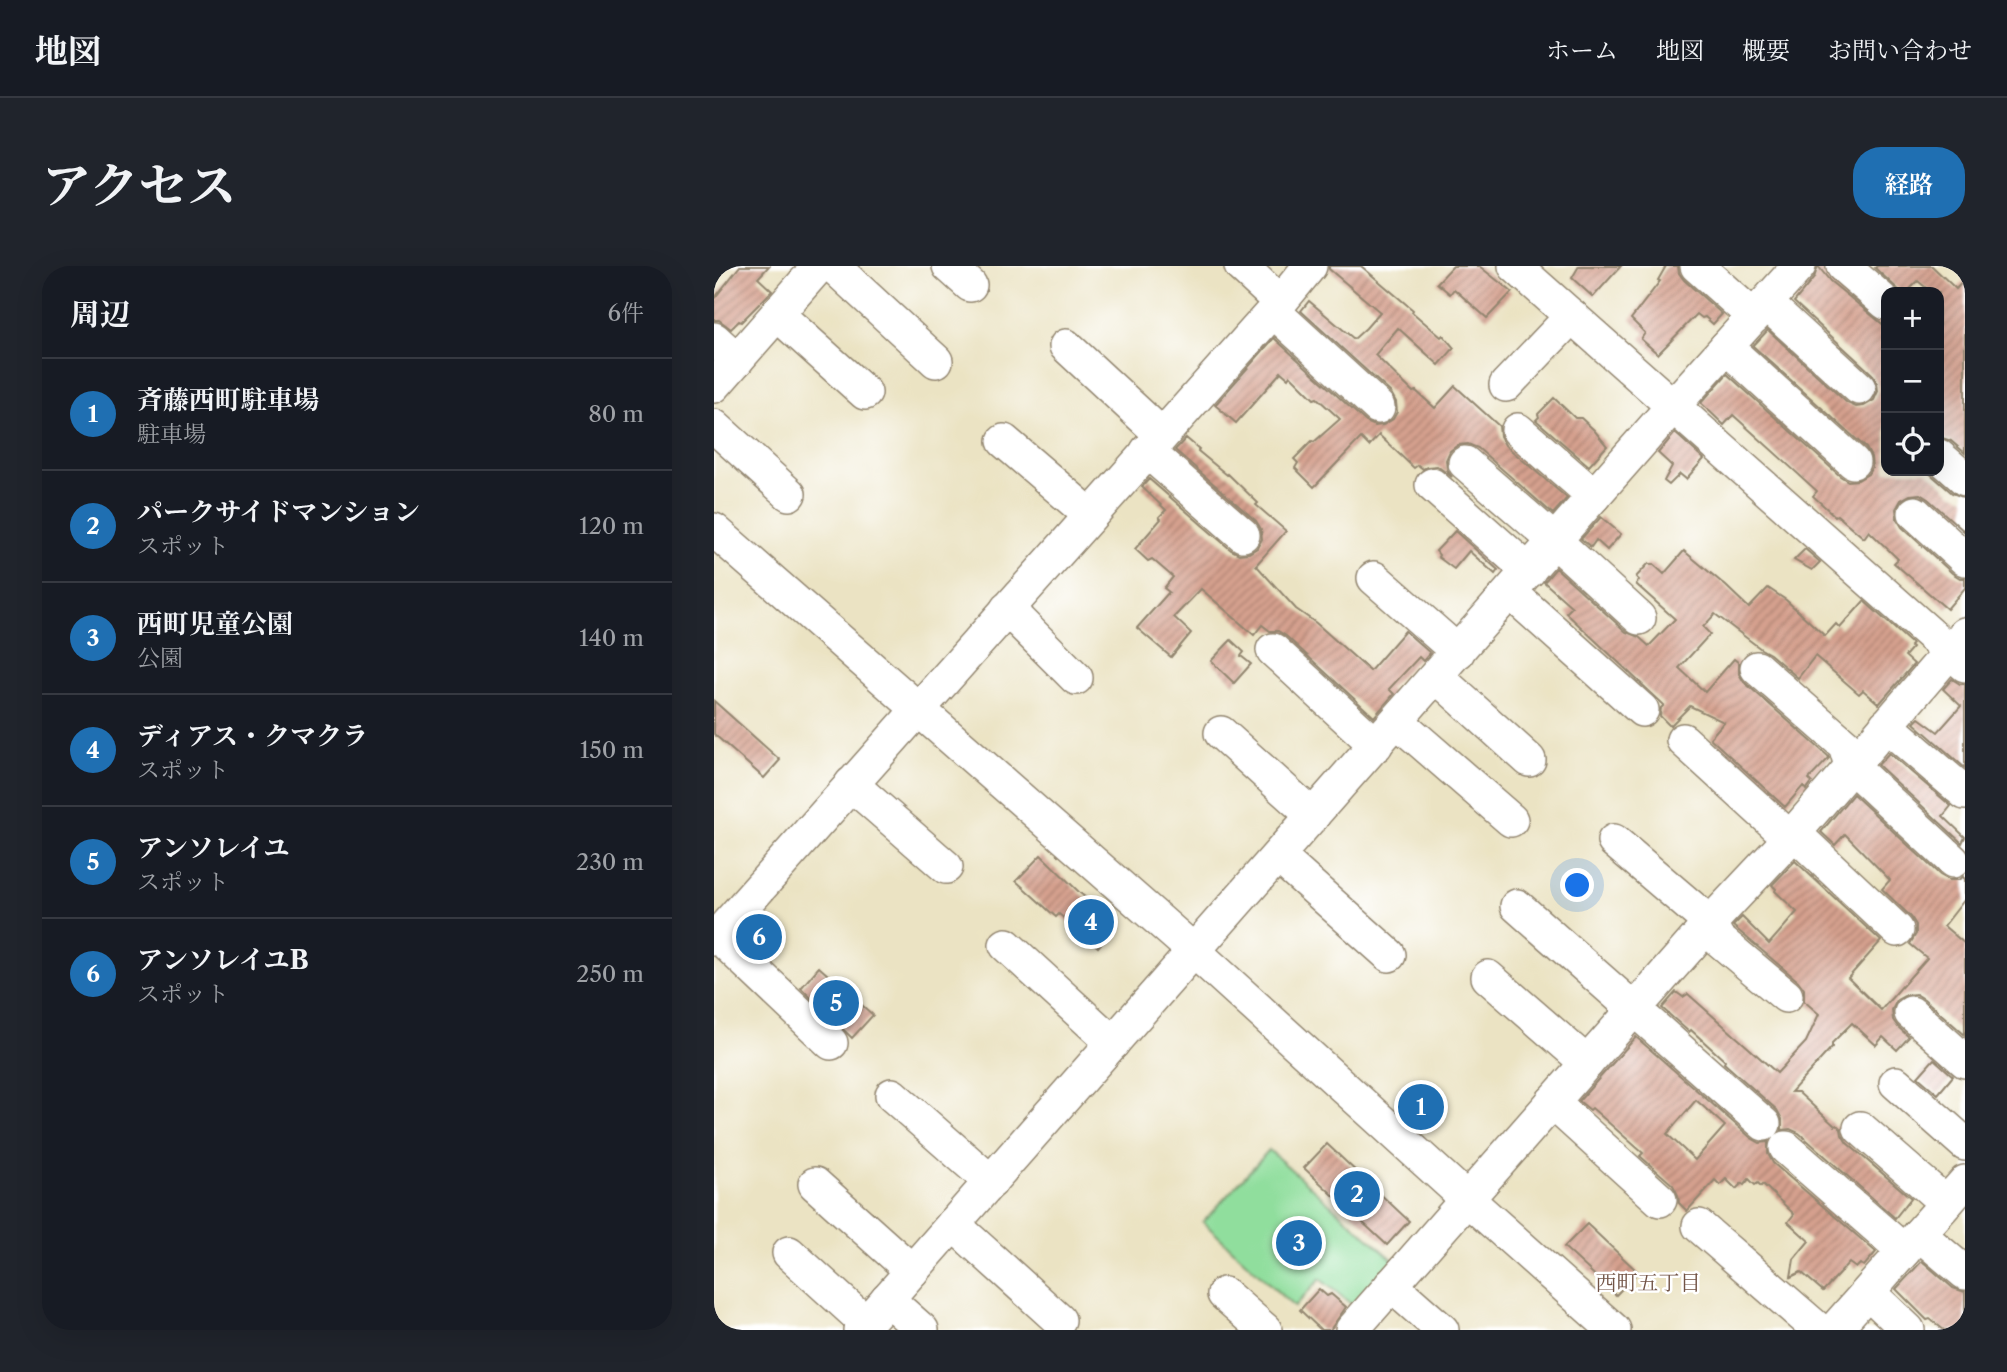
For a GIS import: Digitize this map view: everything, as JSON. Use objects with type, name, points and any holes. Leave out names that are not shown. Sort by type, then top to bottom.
[{"type":"street","points":[[1241,266],[1378,407]]},
{"type":"street","points":[[831,1042],[718,929],[917,710],[1310,266]]},
{"type":"street","points":[[1352,1330],[1710,923],[1792,835],[1886,725],[1960,650],[1673,406],[1515,266]]},
{"type":"street","points":[[1697,266],[1760,310],[1858,388]]},
{"type":"street","points":[[789,1253],[863,1327],[1799,266]]},
{"type":"street","points":[[1843,266],[1881,299]]},
{"type":"street","points":[[714,386],[725,349],[777,314],[813,269],[936,361]]},
{"type":"street","points":[[777,314],[866,393]]},
{"type":"street","points":[[1506,385],[1572,316]]},
{"type":"street","points":[[1066,346],[1243,536]]},
{"type":"street","points":[[1726,347],[1853,462]]},
{"type":"street","points":[[714,426],[789,494]]},
{"type":"street","points":[[1518,430],[1594,496]]},
{"type":"street","points":[[1004,441],[1090,515]]},
{"type":"street","points":[[1944,460],[1965,479]]},
{"type":"street","points":[[1465,463],[1639,618]]},
{"type":"street","points":[[1432,485],[1642,710]]},
{"type":"street","points":[[1915,513],[1965,559]]},
{"type":"street","points":[[714,530],[1194,951],[1614,1330]]},
{"type":"street","points":[[1374,578],[1529,760]]},
{"type":"street","points":[[1007,609],[1076,678]]},
{"type":"street","points":[[1273,650],[1511,820]]},
{"type":"street","points":[[1757,668],[1845,745],[1851,766],[1953,861]]},
{"type":"street","points":[[1886,725],[1965,793]]},
{"type":"street","points":[[1221,733],[1313,816]]},
{"type":"street","points":[[1683,740],[1897,930]]},
{"type":"street","points":[[851,783],[946,867]]},
{"type":"street","points":[[1614,841],[1710,923],[1718,939],[1786,996]]},
{"type":"street","points":[[1278,856],[1389,955]]},
{"type":"street","points":[[1517,906],[1775,1136],[1911,1242],[1965,1273]]},
{"type":"street","points":[[1006,944],[1113,1043]]},
{"type":"street","points":[[1488,977],[1587,1063]]},
{"type":"street","points":[[1911,1013],[1965,1061]]},
{"type":"street","points":[[1896,1083],[1965,1144]]},
{"type":"street","points":[[892,1095],[991,1182]]},
{"type":"street","points":[[1552,1102],[1660,1200]]},
{"type":"street","points":[[1834,1330],[1911,1242],[1958,1194],[1860,1128]]},
{"type":"street","points":[[816,1184],[912,1271]]},
{"type":"street","points":[[953,1224],[1059,1320]]},
{"type":"street","points":[[1699,1226],[1819,1330]]},
{"type":"street","points":[[1391,1285],[1442,1330]]},
{"type":"street","points":[[1868,1292],[1908,1330]]},
{"type":"street","points":[[1224,1294],[1265,1330]]},
{"type":"street","points":[[887,1299],[922,1330]]},
{"type":"green space","points":[[1269,1150],[1397,1263],[1356,1308],[1320,1279],[1294,1307],[1203,1222]]},
{"type":"building","points":[[740,266],[769,266],[758,278],[772,291],[731,329],[719,320],[714,320],[714,299]]},
{"type":"building","points":[[1329,266],[1361,266],[1441,337],[1443,335],[1454,348],[1439,365],[1398,328],[1375,355],[1413,392],[1416,391],[1435,408],[1455,386],[1499,426],[1505,445],[1567,498],[1553,514],[1478,448],[1468,444],[1458,445],[1450,451],[1446,460],[1447,470],[1452,477],[1437,466],[1423,469],[1418,465],[1414,468],[1379,435],[1369,446],[1361,438],[1314,487],[1295,468],[1298,463],[1294,459],[1340,419],[1317,398],[1314,399],[1290,375],[1288,378],[1281,372],[1236,423],[1215,405],[1274,338],[1366,422],[1375,426],[1393,419],[1397,412],[1391,393],[1301,311],[1309,301],[1354,339],[1380,312],[1329,269]]},
{"type":"building","points":[[1453,266],[1479,266],[1512,292],[1487,318],[1454,289],[1450,294],[1437,283]]},
{"type":"building","points":[[1579,266],[1621,266],[1593,297],[1572,278]]},
{"type":"building","points":[[1666,266],[1678,266],[1684,280],[1722,314],[1713,324],[1697,314],[1658,354],[1641,339],[1645,333],[1631,319],[1660,281],[1658,280]]},
{"type":"building","points":[[1818,266],[1830,281],[1881,323],[1881,476],[1933,476],[1952,493],[1965,498],[1965,532],[1920,494],[1901,500],[1896,509],[1897,519],[1902,527],[1952,573],[1965,578],[1965,588],[1947,609],[1894,563],[1898,559],[1869,531],[1864,538],[1835,516],[1813,496],[1817,491],[1733,415],[1724,425],[1701,403],[1727,374],[1840,476],[1848,481],[1858,480],[1868,474],[1872,467],[1866,448],[1753,346],[1768,330],[1847,403],[1856,407],[1874,400],[1878,391],[1872,374],[1794,302],[1814,278]]},
{"type":"building","points":[[1932,266],[1956,289],[1965,279],[1965,453],[1944,439],[1944,287],[1925,287],[1918,281],[1912,287],[1896,287],[1875,268]]},
{"type":"building","points":[[1554,398],[1575,418],[1581,418],[1607,446],[1589,466],[1536,420],[1538,414]]},
{"type":"building","points":[[1675,433],[1704,459],[1686,479],[1680,474],[1669,485],[1664,481],[1672,466],[1658,453]]},
{"type":"building","points":[[1186,438],[1228,474],[1258,503],[1256,505],[1286,531],[1256,565],[1296,609],[1316,623],[1370,671],[1405,631],[1430,653],[1423,661],[1419,657],[1389,689],[1394,694],[1374,717],[1286,636],[1278,631],[1270,631],[1262,625],[1254,635],[1201,589],[1174,617],[1191,633],[1171,657],[1137,628],[1169,592],[1164,588],[1173,577],[1135,549],[1166,510],[1142,487],[1149,479],[1231,550],[1239,554],[1249,553],[1257,548],[1262,539],[1261,529],[1256,521],[1175,450]]},
{"type":"building","points":[[1601,517],[1621,534],[1607,550],[1596,540],[1591,547],[1581,539]]},
{"type":"building","points":[[1455,531],[1498,570],[1495,574],[1469,551],[1454,569],[1438,557],[1436,551]]},
{"type":"building","points":[[1805,549],[1820,562],[1812,570],[1794,560]]},
{"type":"building","points":[[1684,551],[1749,608],[1768,588],[1786,600],[1825,636],[1836,624],[1840,628],[1864,601],[1912,644],[1905,656],[1914,664],[1879,704],[1863,690],[1859,694],[1815,656],[1798,678],[1715,614],[1703,627],[1710,634],[1679,668],[1705,692],[1734,659],[1739,663],[1739,674],[1744,682],[1829,758],[1809,779],[1812,782],[1806,790],[1803,786],[1785,807],[1710,738],[1724,722],[1690,706],[1670,726],[1660,716],[1664,705],[1566,613],[1572,607],[1544,582],[1556,568],[1626,632],[1639,637],[1649,646],[1675,619],[1636,584],[1639,580],[1636,577],[1649,563],[1664,574]]},
{"type":"building","points":[[1231,640],[1244,652],[1241,656],[1251,664],[1234,683],[1211,661]]},
{"type":"building","points":[[1952,679],[1965,684],[1965,768],[1914,723],[1919,718],[1938,732],[1961,706],[1943,689]]},
{"type":"building","points":[[714,701],[780,760],[764,778],[714,734]]},
{"type":"building","points":[[1889,753],[1951,806],[1943,816],[1965,837],[1962,843],[1878,765]]},
{"type":"building","points":[[1853,794],[1940,875],[1949,880],[1963,877],[1965,879],[1965,899],[1944,926],[1965,944],[1965,1035],[1924,999],[1916,994],[1906,995],[1897,1000],[1892,1010],[1893,1020],[1909,1037],[1897,1050],[1883,1037],[1876,1045],[1852,1023],[1791,1092],[1798,1092],[1837,1125],[1847,1143],[1911,1198],[1895,1218],[1799,1133],[1790,1129],[1782,1130],[1782,1119],[1777,1110],[1691,1030],[1689,1032],[1662,1008],[1676,992],[1683,997],[1688,994],[1777,1073],[1806,1042],[1819,1014],[1804,1001],[1804,989],[1733,926],[1742,917],[1769,944],[1797,912],[1772,885],[1795,861],[1881,941],[1848,978],[1881,1010],[1927,958],[1910,944],[1916,934],[1916,925],[1911,917],[1882,889],[1890,880],[1845,834],[1835,845],[1821,832]]},
{"type":"building","points":[[1041,855],[1117,925],[1098,947],[1059,914],[1056,917],[1016,881]]},
{"type":"building","points":[[762,914],[782,931],[763,952],[744,934]]},
{"type":"building","points":[[819,967],[873,1015],[852,1038],[801,988]]},
{"type":"building","points":[[1636,1037],[1751,1138],[1760,1143],[1768,1142],[1768,1154],[1773,1163],[1876,1252],[1864,1266],[1860,1264],[1856,1268],[1849,1263],[1823,1291],[1801,1272],[1791,1277],[1794,1259],[1809,1241],[1788,1222],[1794,1214],[1763,1184],[1755,1185],[1749,1179],[1736,1189],[1726,1179],[1720,1185],[1715,1180],[1687,1211],[1679,1203],[1673,1185],[1640,1156],[1643,1153],[1592,1108],[1590,1110],[1579,1101]],"holes":[[[1696,1100],[1725,1126],[1695,1160],[1667,1134]]]},
{"type":"building","points":[[1934,1059],[1953,1076],[1938,1094],[1918,1077]]},
{"type":"building","points":[[1327,1144],[1409,1221],[1387,1245],[1304,1168]]},
{"type":"building","points":[[1587,1224],[1638,1272],[1616,1295],[1564,1247]]},
{"type":"building","points":[[1922,1261],[1953,1288],[1965,1292],[1965,1330],[1944,1330],[1930,1319],[1927,1320],[1896,1289]]},
{"type":"building","points":[[1319,1289],[1327,1296],[1331,1294],[1346,1307],[1330,1330],[1321,1330],[1300,1310]]},
{"type":"place","name":"ディアス・クマクラ","points":[[1091,922]]},
{"type":"place","name":"アンソレイユB","points":[[759,937]]},
{"type":"place","name":"アンソレイユ","points":[[836,1003]]},
{"type":"place","name":"斉藤西町駐車場","points":[[1421,1107]]},
{"type":"place","name":"パークサイドマンション","points":[[1357,1194]]},
{"type":"place","name":"西町児童公園","points":[[1299,1243]]},
{"type":"district","name":"西町五丁目","points":[[1648,1283]]}]
